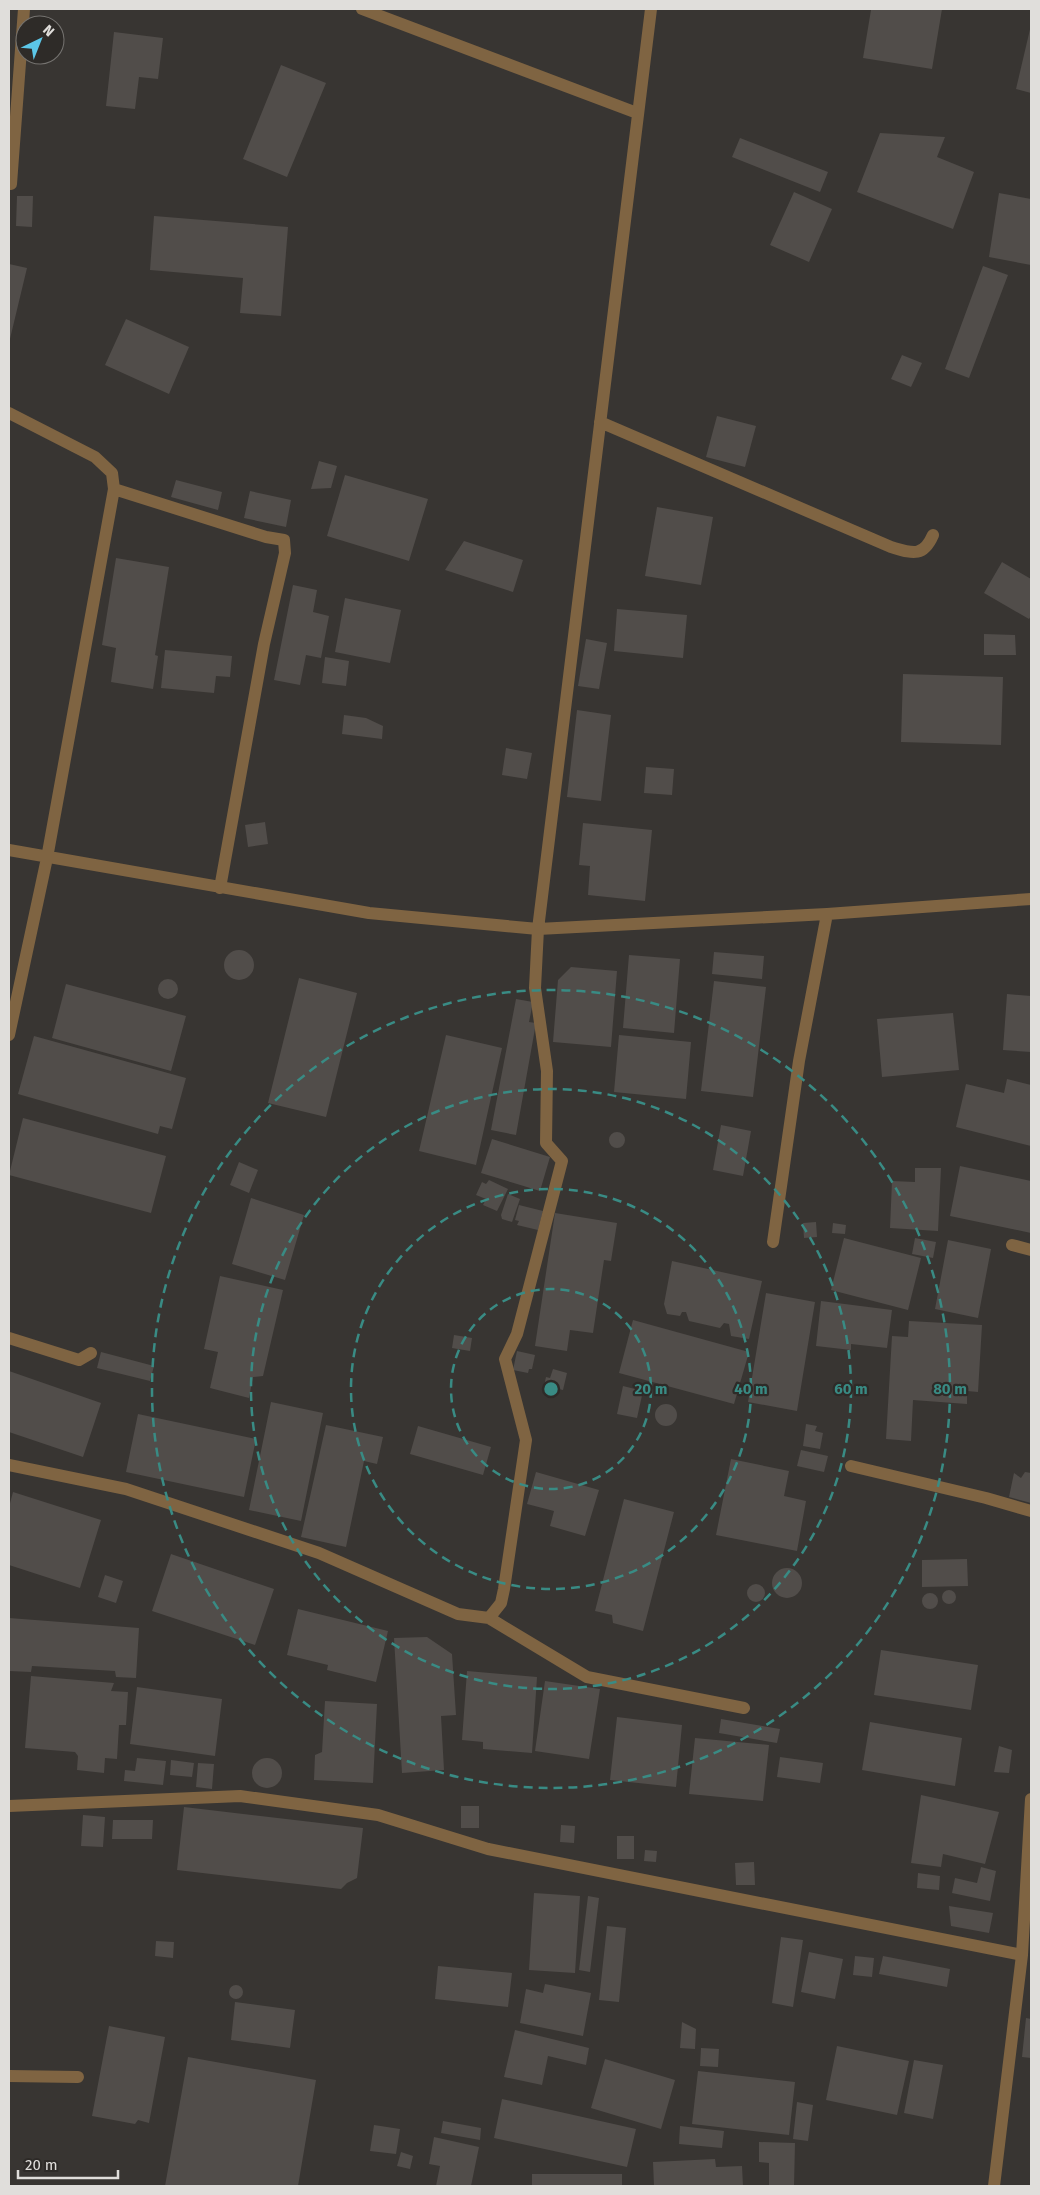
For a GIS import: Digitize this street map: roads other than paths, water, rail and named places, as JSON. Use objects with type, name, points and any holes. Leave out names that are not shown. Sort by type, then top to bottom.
[{"type":"street","points":[[11,184],[24,9]]},
{"type":"street","points":[[362,9],[637,112]]},
{"type":"street","points":[[489,1618],[501,1603],[504,1589],[526,1440],[505,1359],[517,1334],[562,1161],[546,1143],[547,1071],[535,988],[538,928],[651,9]]},
{"type":"street","points":[[9,413],[95,457],[112,473],[114,489],[47,858],[9,1035]]},
{"type":"street","points":[[600,422],[891,547],[908,552],[921,552],[928,546],[932,535]]},
{"type":"street","points":[[114,489],[266,537],[284,540],[285,553],[264,644],[220,888]]},
{"type":"street","points":[[9,850],[370,913],[538,928],[827,914],[1031,899]]},
{"type":"street","points":[[773,1242],[799,1061],[827,914]]},
{"type":"street","points":[[1012,1245],[1031,1250]]},
{"type":"street","points":[[9,1338],[79,1360],[91,1353]]},
{"type":"street","points":[[9,1465],[126,1489],[319,1552],[458,1614],[489,1618],[587,1677],[744,1708]]},
{"type":"street","points":[[851,1466],[986,1498],[1031,1511]]},
{"type":"street","points":[[9,1806],[240,1796],[378,1815],[488,1849],[1022,1955]]},
{"type":"street","points":[[994,2186],[1022,1955],[1031,1799]]},
{"type":"street","points":[[9,2076],[78,2077]]}]
